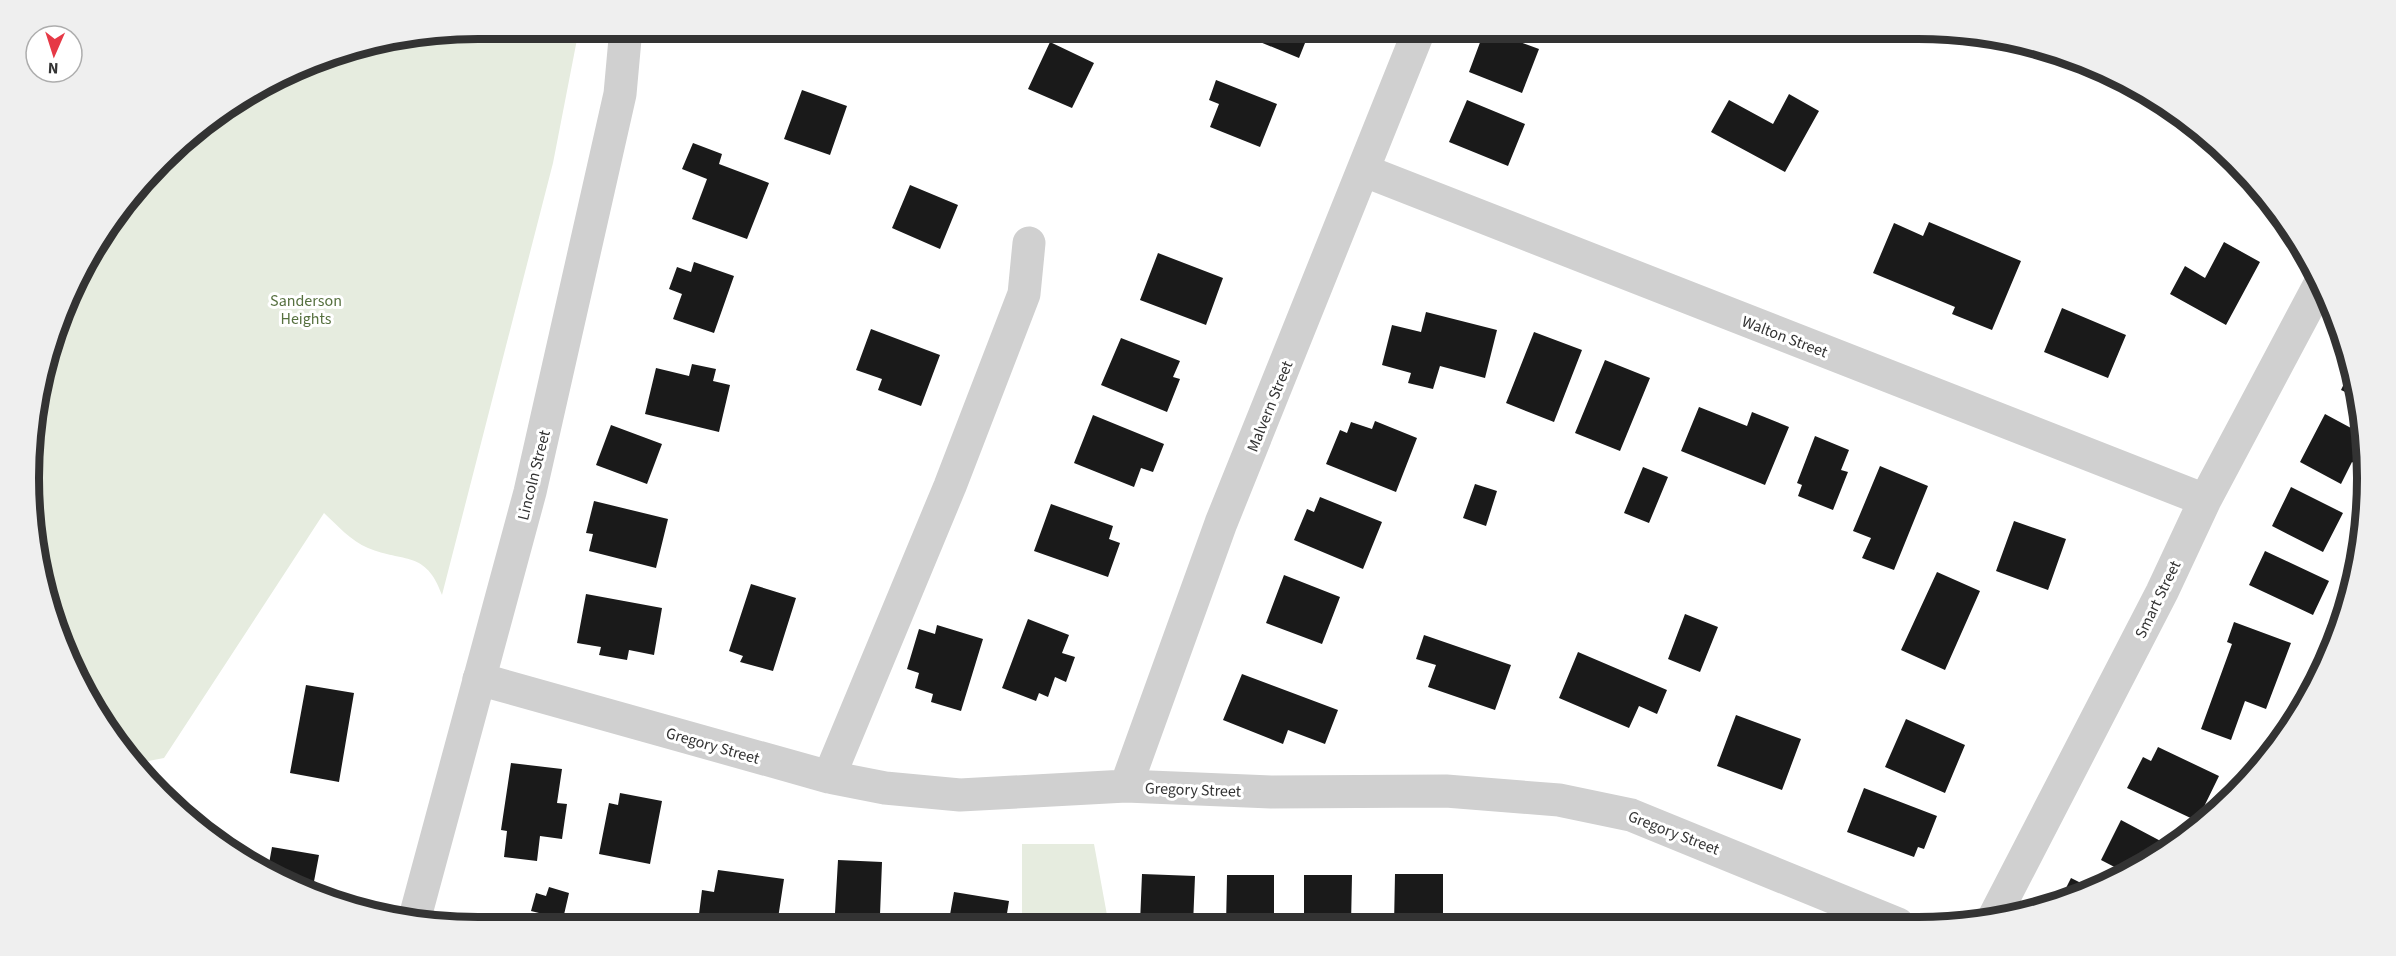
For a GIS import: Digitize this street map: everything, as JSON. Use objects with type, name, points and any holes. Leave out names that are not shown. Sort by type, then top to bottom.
[{"type":"street","name":"Lincoln Street","points":[[416,912],[530,492],[620,94],[625,39]]},
{"type":"street","name":"Malvern Street","points":[[1126,786],[1221,523],[1365,171],[1416,39]]},
{"type":"street","name":"Walton Street","points":[[1365,171],[2205,500]]},
{"type":"street","points":[[829,777],[950,486],[1024,294],[1029,243]]},
{"type":"street","name":"Smart Street","points":[[1998,910],[2162,592],[2205,500],[2316,292]]},
{"type":"street","name":"Gregory Street","points":[[479,679],[829,777],[885,788],[960,795],[1126,786],[1271,792],[1446,791],[1559,800],[1631,815],[1881,917]]},
{"type":"green space","name":"Sanderson Heights","points":[[478,39],[577,39],[553,163],[442,595],[436,581],[421,564],[362,545],[324,513],[164,758],[144,762],[98,698],[72,646],[62,619],[47,564],[43,535],[39,478],[47,392],[72,310],[98,258],[113,234],[148,189],[189,148],[234,113],[258,98],[310,72],[364,54],[421,43]]},
{"type":"green space","points":[[1022,844],[1094,844],[1107,917],[1022,917]]},
{"type":"building","points":[[1253,39],[1307,39],[1299,58]]},
{"type":"building","points":[[1481,39],[1512,39],[1539,49],[1522,93],[1469,72]]},
{"type":"building","points":[[1050,42],[1094,63],[1072,108],[1028,89]]},
{"type":"building","points":[[1216,80],[1277,104],[1260,147],[1210,127],[1219,104],[1209,100]]},
{"type":"building","points":[[802,90],[847,106],[830,155],[784,139]]},
{"type":"building","points":[[1789,94],[1819,111],[1785,172],[1711,132],[1729,100],[1773,124]]},
{"type":"building","points":[[1467,100],[1525,124],[1508,166],[1449,142]]},
{"type":"building","points":[[693,143],[722,154],[719,164],[769,183],[747,239],[692,219],[707,179],[682,169]]},
{"type":"building","points":[[910,185],[958,205],[940,249],[892,228]]},
{"type":"building","points":[[1929,222],[2021,261],[1992,330],[1952,314],[1955,307],[1873,273],[1894,223],[1923,236]]},
{"type":"building","points":[[2224,242],[2260,262],[2226,325],[2170,294],[2185,266],[2205,278]]},
{"type":"building","points":[[1158,253],[1223,278],[1206,325],[1140,300]]},
{"type":"building","points":[[694,262],[734,276],[714,333],[673,319],[682,294],[669,289],[677,267],[691,272]]},
{"type":"building","points":[[2062,308],[2126,335],[2108,378],[2044,352]]},
{"type":"building","points":[[1426,312],[1497,330],[1485,378],[1440,366],[1433,389],[1408,383],[1411,373],[1382,365],[1392,325],[1421,332]]},
{"type":"building","points":[[871,329],[940,355],[921,406],[878,390],[882,379],[856,370]]},
{"type":"building","points":[[1534,332],[1582,350],[1554,422],[1506,403]]},
{"type":"building","points":[[1121,338],[1180,361],[1173,377],[1180,379],[1167,412],[1101,385]]},
{"type":"building","points":[[1605,360],[1650,378],[1620,451],[1575,433]]},
{"type":"building","points":[[692,364],[716,369],[713,381],[730,385],[719,432],[645,414],[656,368],[689,376]]},
{"type":"building","points":[[2346,380],[2349,394],[2341,390]]},
{"type":"building","points":[[1699,407],[1747,426],[1752,412],[1789,427],[1765,485],[1681,451]]},
{"type":"building","points":[[2325,414],[2354,430],[2357,465],[2352,462],[2341,484],[2300,462]]},
{"type":"building","points":[[1093,415],[1164,444],[1153,472],[1141,468],[1134,487],[1074,463]]},
{"type":"building","points":[[1375,421],[1417,438],[1396,492],[1326,464],[1340,430],[1347,433],[1351,422],[1372,429]]},
{"type":"building","points":[[611,425],[662,444],[647,484],[596,465]]},
{"type":"building","points":[[1815,436],[1849,450],[1841,470],[1848,472],[1833,510],[1798,496],[1802,485],[1797,483]]},
{"type":"building","points":[[1880,466],[1928,486],[1894,570],[1862,558],[1871,538],[1853,531]]},
{"type":"building","points":[[1643,467],[1668,477],[1649,523],[1624,513]]},
{"type":"building","points":[[1475,484],[1497,491],[1486,526],[1463,518]]},
{"type":"building","points":[[2291,487],[2343,513],[2323,552],[2272,526]]},
{"type":"building","points":[[1320,497],[1382,522],[1363,569],[1294,540],[1307,509],[1314,512]]},
{"type":"building","points":[[594,501],[668,519],[656,568],[589,551],[593,534],[586,533]]},
{"type":"building","points":[[1051,504],[1113,526],[1109,539],[1120,543],[1108,577],[1034,551]]},
{"type":"building","points":[[2014,521],[2066,539],[2048,590],[1996,571]]},
{"type":"building","points":[[2265,551],[2329,581],[2313,615],[2249,585]]},
{"type":"building","points":[[1937,572],[1980,591],[1945,670],[1901,650]]},
{"type":"building","points":[[1284,575],[1340,597],[1322,644],[1266,623]]},
{"type":"building","points":[[751,584],[796,598],[773,671],[740,662],[743,656],[729,651]]},
{"type":"building","points":[[586,594],[662,608],[654,655],[629,650],[627,660],[599,655],[601,647],[577,643]]},
{"type":"building","points":[[1685,614],[1718,627],[1700,672],[1668,659]]},
{"type":"building","points":[[1028,619],[1069,635],[1062,653],[1075,657],[1066,682],[1055,677],[1048,697],[1039,693],[1036,701],[1002,688]]},
{"type":"building","points":[[2234,622],[2291,643],[2266,709],[2245,701],[2231,740],[2201,729],[2232,644],[2227,642]]},
{"type":"building","points":[[937,625],[983,639],[961,711],[931,702],[933,694],[915,688],[919,673],[907,669],[919,629],[935,634]]},
{"type":"building","points":[[1424,635],[1511,665],[1495,710],[1428,687],[1436,665],[1416,659]]},
{"type":"building","points":[[1578,652],[1667,690],[1657,714],[1639,706],[1629,728],[1559,698]]},
{"type":"building","points":[[1242,674],[1338,710],[1325,744],[1288,730],[1283,744],[1223,720]]},
{"type":"building","points":[[306,685],[354,693],[339,782],[290,773]]},
{"type":"building","points":[[1736,715],[1801,739],[1782,790],[1717,766]]},
{"type":"building","points":[[1906,719],[1965,745],[1945,793],[1885,767]]},
{"type":"building","points":[[2158,747],[2219,776],[2201,813],[2193,819],[2127,788],[2143,757],[2151,761]]},
{"type":"building","points":[[511,763],[562,769],[557,803],[567,804],[562,839],[540,836],[537,861],[504,857],[507,831],[501,830]]},
{"type":"building","points":[[1864,788],[1937,816],[1924,849],[1918,847],[1914,857],[1847,832]]},
{"type":"building","points":[[620,793],[662,801],[650,864],[599,854],[609,803],[618,805]]},
{"type":"building","points":[[2121,820],[2163,842],[2118,869],[2101,860]]},
{"type":"building","points":[[272,847],[319,855],[313,885],[269,864]]},
{"type":"building","points":[[838,860],[882,862],[880,915],[835,913]]},
{"type":"building","points":[[718,870],[784,879],[778,917],[720,917],[699,914],[702,890],[714,892]]},
{"type":"building","points":[[1142,874],[1195,876],[1193,917],[1140,917]]},
{"type":"building","points":[[1395,874],[1443,874],[1443,917],[1394,917]]},
{"type":"building","points":[[1227,875],[1274,875],[1274,917],[1226,917]]},
{"type":"building","points":[[1304,875],[1352,875],[1351,917],[1304,917]]},
{"type":"building","points":[[2071,878],[2084,885],[2064,892]]},
{"type":"building","points":[[549,887],[569,893],[563,917],[531,911],[536,893],[546,896]]},
{"type":"building","points":[[954,892],[1009,901],[1006,917],[950,917]]}]
